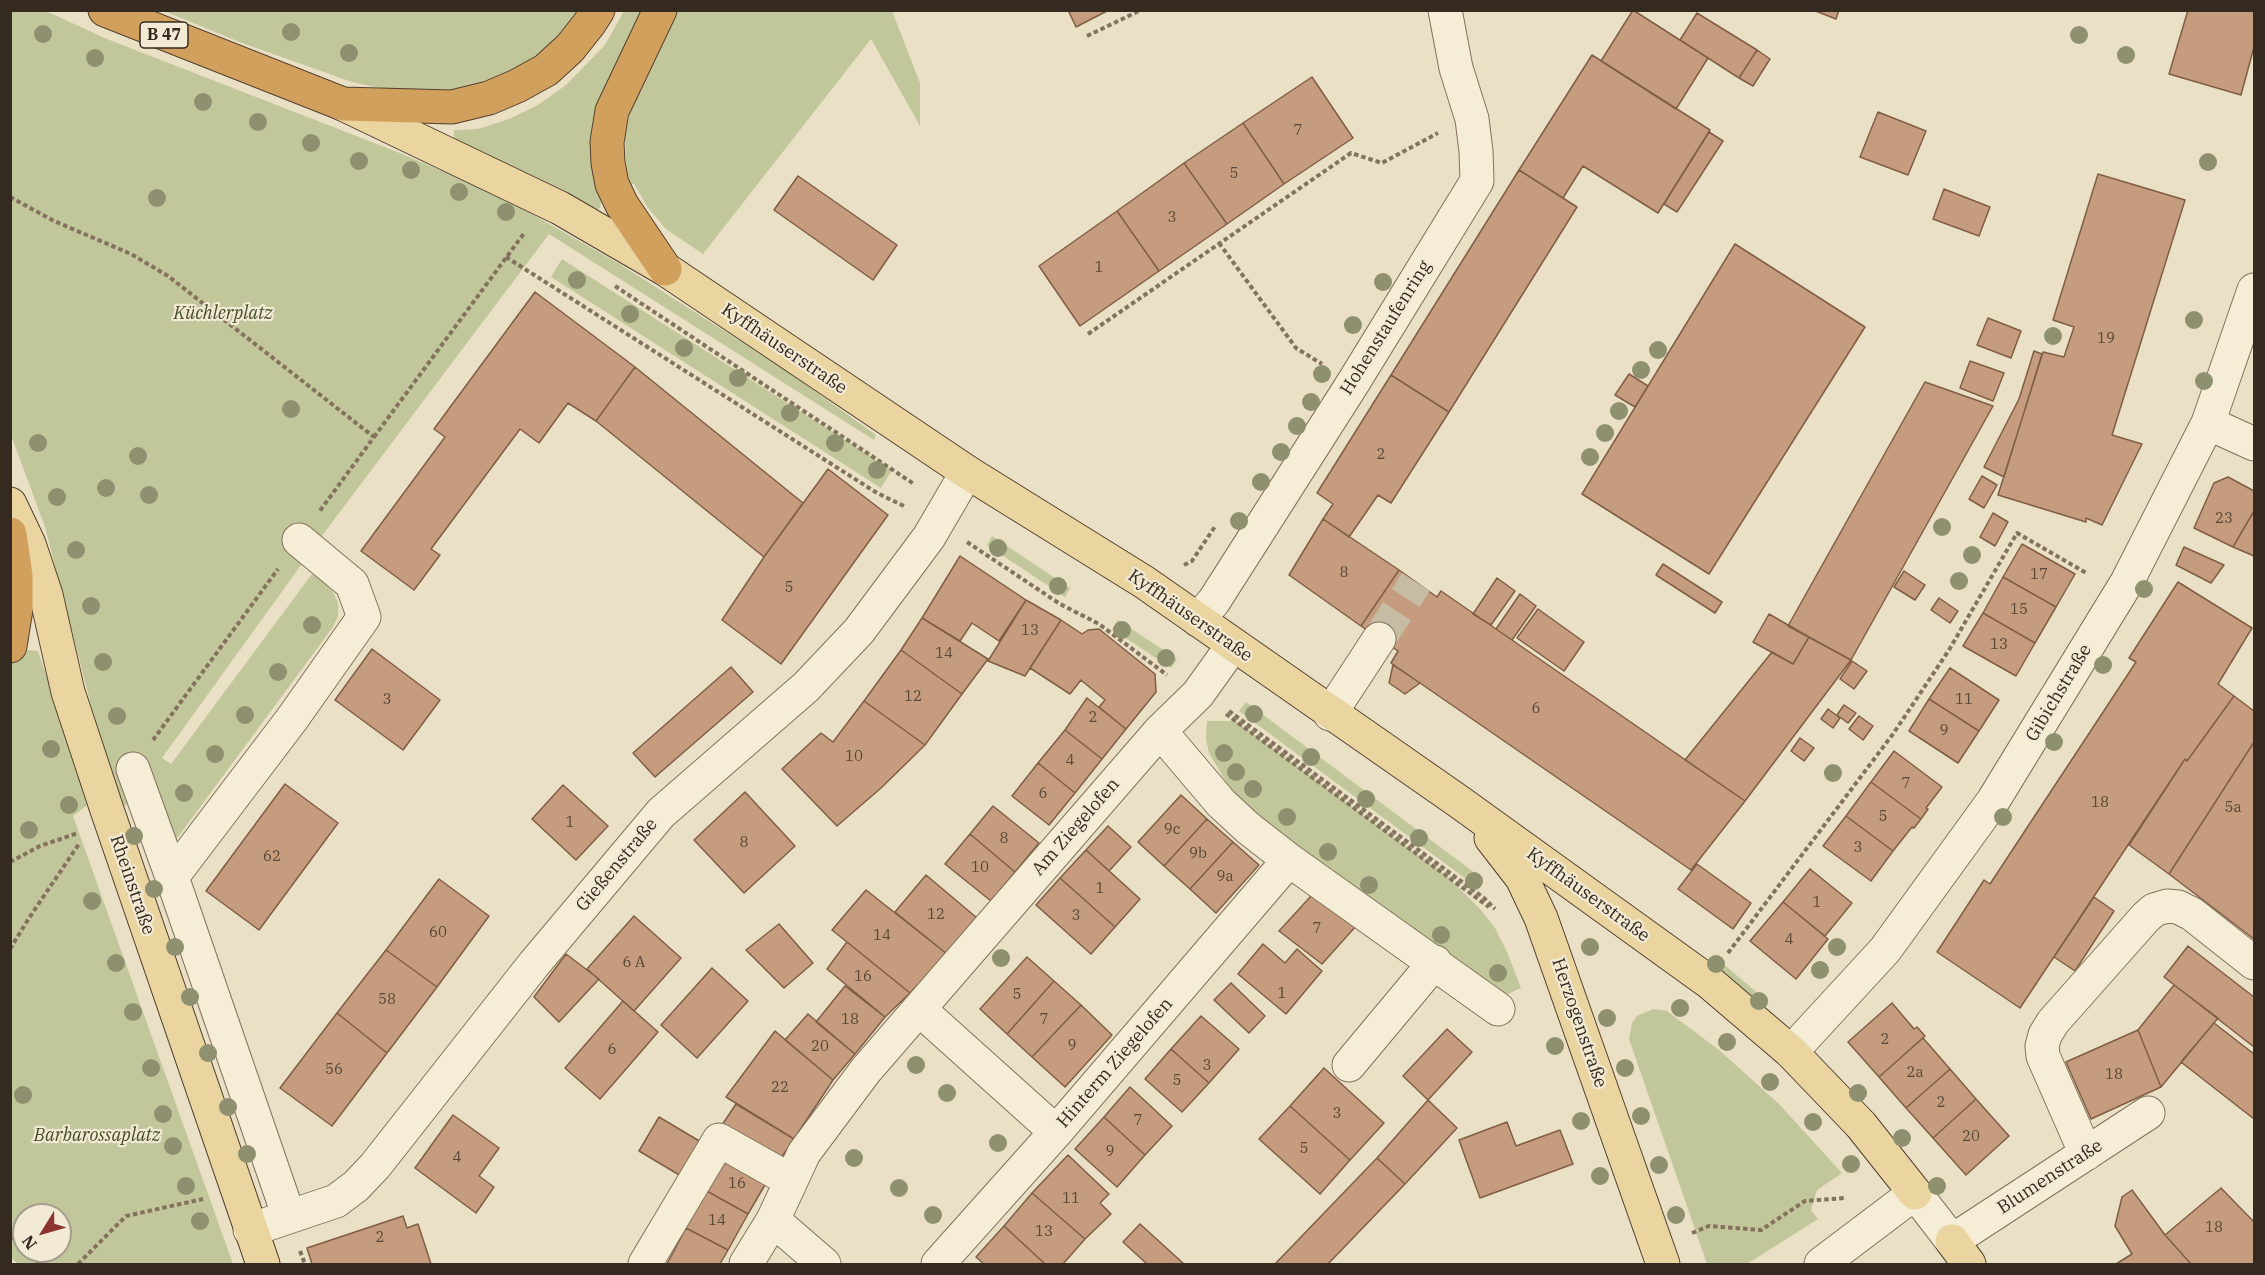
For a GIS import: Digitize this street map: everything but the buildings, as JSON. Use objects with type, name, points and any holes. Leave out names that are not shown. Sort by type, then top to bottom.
[{"type":"highway","name":"B 47","points":[[105,10],[343,104]]},
{"type":"highway","points":[[343,104],[452,107],[489,98],[518,86],[546,70],[570,48],[598,10]]},
{"type":"highway","points":[[660,10],[612,111],[607,142],[612,184],[622,205],[665,269]]},
{"type":"highway","points":[[10,534],[16,576],[16,598],[10,646]]},
{"type":"main road","name":"Kyffhäuserstraße","points":[[343,104],[560,208],[665,269],[967,472],[1144,582],[1330,714],[1458,801],[1709,982],[1791,1052],[1861,1125],[1914,1193]]},
{"type":"main road","name":"Rheinstraße","points":[[10,504],[29,544],[42,585],[68,692],[262,1264]]},
{"type":"main road","name":"Herzogenstraße","points":[[1458,801],[1522,878],[1541,918],[1660,1256]]},
{"type":"street","name":"Hohenstaufenring","points":[[1198,620],[1214,601],[1353,383],[1477,181],[1472,119],[1456,68],[1445,10]]},
{"type":"street","name":"Gibichstraße","points":[[1791,1052],[1885,950],[1993,801],[2120,592],[2208,423],[2254,290]]},
{"type":"street","points":[[2208,423],[2254,444]]},
{"type":"street","name":"Gießenstraße","points":[[250,1230],[336,1202],[356,1186],[375,1166],[534,964],[661,813],[806,687],[859,631],[942,514],[967,472]]},
{"type":"street","points":[[172,877],[292,719],[364,617],[352,584],[299,540]]},
{"type":"street","points":[[1330,714],[1379,639]]},
{"type":"street","name":"Am Ziegelofen","points":[[746,1264],[773,1220],[804,1153],[866,1070],[1160,731],[1200,692],[1233,645]]},
{"type":"street","points":[[1160,731],[1221,803],[1248,828],[1289,860],[1498,1009]]},
{"type":"street","points":[[133,769],[289,1217]]},
{"type":"street","name":"Hinterm Ziegelofen","points":[[938,1264],[1056,1132],[1289,860]]},
{"type":"street","points":[[2086,1154],[2043,1056],[2042,1046],[2045,1035],[2053,1022],[2146,917],[2154,910],[2167,906],[2178,907],[2192,914],[2254,963]]},
{"type":"street","points":[[1349,1065],[1434,962]]},
{"type":"street","points":[[919,1009],[1056,1132]]},
{"type":"street","name":"Blumenstraße","points":[[1961,1253],[2086,1154],[2148,1113]]},
{"type":"street","points":[[645,1264],[719,1140],[790,1180]]},
{"type":"street","points":[[1821,1264],[1914,1193]]},
{"type":"street","name":"Kyffhäuserstraße","points":[[1914,1193],[1961,1253]]},
{"type":"street","points":[[773,1220],[824,1264]]},
{"type":"path","points":[[1087,36],[1140,10]]},
{"type":"path","points":[[1088,333],[1352,153],[1382,164],[1447,128],[1472,119]]},
{"type":"path","points":[[10,197],[54,221],[131,254],[168,276],[374,437]]},
{"type":"path","points":[[133,769],[528,228]]},
{"type":"path","points":[[1219,243],[1296,348],[1353,383]]},
{"type":"path","points":[[506,257],[877,493],[942,514]]},
{"type":"path","points":[[608,281],[942,514],[1060,604],[1099,624],[1174,680],[1200,692],[1484,898],[1499,916]]},
{"type":"path","points":[[1314,373],[1327,353]]},
{"type":"path","points":[[1144,582],[1157,566],[1178,568],[1192,561],[1218,522]]},
{"type":"path","points":[[1725,958],[1893,734],[1949,650],[2017,533],[2120,592]]},
{"type":"path","points":[[10,862],[40,846],[87,830]]},
{"type":"path","points":[[10,950],[81,840]]},
{"type":"path","points":[[78,1264],[126,1216],[236,1191]]},
{"type":"path","points":[[1660,1256],[1709,1226],[1761,1230],[1805,1201],[1849,1198]]},
{"type":"green space","name":"Küchlerplatz","points":[[11,10],[46,11],[107,39],[400,153],[477,186],[618,263],[784,369],[876,435],[874,440],[549,234],[327,529],[162,758],[171,764],[312,574],[326,584],[338,603],[338,616],[333,627],[175,841],[151,773],[120,812],[110,766],[91,705],[45,527],[11,435]]},
{"type":"green space","points":[[164,11],[585,11],[560,43],[496,82],[450,92],[402,93],[352,82],[242,43]]},
{"type":"green space","points":[[624,11],[643,11],[597,171],[600,208],[594,211],[454,141],[454,130],[478,129],[509,119],[538,105],[566,85],[605,45]]},
{"type":"green space","points":[[676,11],[892,11],[920,83],[920,126],[871,39],[703,254],[666,229],[648,208],[634,184],[630,184],[626,163],[625,137],[631,108],[658,55]]},
{"type":"green space","points":[[562,259],[892,470],[881,488],[551,277]]},
{"type":"green space","points":[[992,536],[1070,588],[1065,597],[987,545]]},
{"type":"green space","points":[[1118,620],[1177,659],[1171,668],[1112,629]]},
{"type":"green space","name":"Barbarossaplatz","points":[[10,649],[38,651],[90,803],[73,816],[233,1264],[17,1263],[72,1263],[72,1203],[12,1203],[12,1259]]},
{"type":"green space","points":[[1246,702],[1483,879],[1477,887],[1239,711]]},
{"type":"green space","points":[[1207,721],[1236,721],[1448,877],[1481,910],[1495,928],[1521,988],[1508,994],[1501,993],[1299,848],[1250,808],[1229,787],[1209,753],[1206,739]]},
{"type":"green space","points":[[1713,955],[1769,1003],[1763,1010],[1707,963]]},
{"type":"green space","points":[[1653,1009],[1667,1011],[1719,1050],[1779,1104],[1842,1173],[1817,1190],[1811,1210],[1818,1219],[1747,1264],[1707,1264],[1629,1039],[1632,1023],[1637,1016]]},
{"type":"tunnel","points":[[1379,639],[1416,582]]}]
